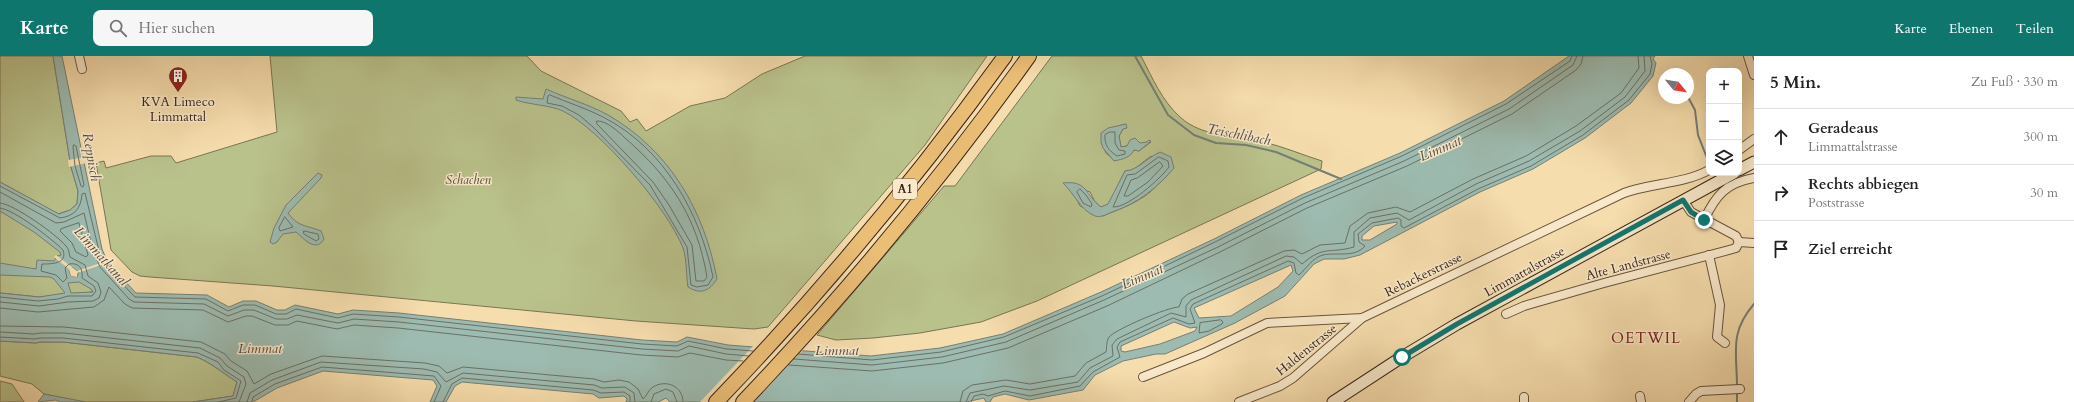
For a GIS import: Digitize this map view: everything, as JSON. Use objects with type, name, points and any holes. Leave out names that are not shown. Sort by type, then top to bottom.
[{"type":"highway","name":"A1","points":[[716,402],[797,316],[892,204],[1006,56]]},
{"type":"highway","name":"A1","points":[[742,402],[821,317],[921,198],[1029,56]]},
{"type":"main road","points":[[1742,168],[1754,162]]},
{"type":"main road","name":"Limmattalstrasse","points":[[1333,402],[1402,357],[1457,324],[1728,176]]},
{"type":"street","points":[[80,56],[82,69]]},
{"type":"street","points":[[1748,56],[1754,75]]},
{"type":"street","points":[[1742,148],[1754,139]]},
{"type":"street","name":"Rebackerstrasse","points":[[1143,377],[1204,353],[1267,323],[1362,318],[1624,193],[1639,188],[1689,178],[1706,171]]},
{"type":"street","points":[[1704,220],[1715,198],[1721,192],[1741,181],[1754,178]]},
{"type":"street","points":[[1683,200],[1691,212],[1736,236],[1739,242],[1754,243]]},
{"type":"street","name":"Alte Landstrasse","points":[[1506,314],[1524,306],[1597,285],[1736,248],[1739,242]]},
{"type":"street","points":[[1710,255],[1720,305],[1718,337],[1725,343]]},
{"type":"street","name":"Haldenstrasse","points":[[1239,402],[1280,386],[1293,378],[1362,318]]},
{"type":"street","points":[[1689,402],[1698,392],[1738,389]]},
{"type":"green space","points":[[0,56],[53,56],[71,167],[78,191],[77,204],[70,210],[58,214],[0,182]]},
{"type":"green space","name":"Schachen","points":[[270,56],[527,56],[541,71],[621,111],[630,122],[637,119],[646,131],[690,106],[725,98],[762,74],[805,56],[987,56],[925,145],[768,327],[754,329],[636,321],[273,286],[150,277],[140,276],[132,272],[111,250],[96,163],[104,161],[106,168],[151,156],[171,156],[176,163],[277,132]]},
{"type":"green space","points":[[1052,56],[1141,56],[1168,104],[1189,124],[1199,129],[1220,135],[1271,144],[1322,161],[1321,169],[1037,301],[981,322],[920,333],[873,338],[836,340],[817,335],[944,186],[955,186]],"holes":[[[1126,124],[1119,136],[1121,147],[1151,142],[1139,151],[1135,150],[1112,158],[1106,153],[1101,142],[1118,126]],[[1151,156],[1168,175],[1145,196],[1129,205],[1103,216],[1080,206],[1073,192],[1064,183],[1090,192],[1095,202],[1101,207],[1109,204],[1125,171],[1133,170]]]},
{"type":"green space","points":[[0,211],[14,218],[40,235],[52,245],[75,267],[93,292],[39,297],[0,293]]},
{"type":"green space","points":[[0,341],[36,343],[63,342],[197,357],[237,382],[233,396],[193,402],[79,402],[44,394],[32,384],[0,376]]},
{"type":"green space","points":[[0,381],[12,384],[24,402],[0,402]]},
{"type":"water","name":"Limmat","points":[[53,56],[62,56],[102,249],[108,263],[136,293],[207,295],[229,307],[243,301],[256,301],[277,310],[285,310],[295,305],[338,314],[353,310],[399,313],[642,340],[677,342],[687,337],[728,345],[871,356],[940,348],[1003,334],[1101,292],[1214,239],[1301,195],[1400,153],[1504,101],[1569,56],[1655,56],[1653,59],[1656,63],[1653,76],[1631,103],[1585,138],[1533,169],[1480,192],[1360,255],[1344,259],[1324,259],[1314,264],[1285,296],[1235,323],[1165,354],[1156,354],[1123,361],[1095,375],[1083,390],[1029,400],[1005,394],[993,397],[990,402],[986,402],[984,398],[966,402],[670,402],[666,398],[658,402],[626,402],[627,399],[624,396],[599,398],[593,394],[462,382],[455,386],[446,402],[430,402],[437,386],[433,380],[323,371],[277,388],[253,402],[193,402],[233,396],[237,382],[197,357],[63,342],[36,343],[0,341],[0,293],[39,297],[65,293],[54,279],[50,277],[0,275],[0,263],[36,269],[37,260],[54,261],[57,256],[61,255],[60,252],[34,232],[0,211],[0,182],[59,214],[70,210],[77,204],[78,191],[71,167]],"holes":[[[1397,222],[1397,224],[1370,240],[1362,240],[1362,236],[1374,226]],[[1291,265],[1293,271],[1278,287],[1231,316],[1199,318],[1194,308]],[[72,267],[79,272],[77,277],[71,276],[69,270]],[[79,282],[91,289],[93,292],[71,293],[68,283]],[[1174,322],[1190,328],[1197,327],[1195,331],[1160,344],[1125,352],[1121,351],[1121,346]]]},
{"type":"water","points":[[546,89],[608,115],[630,130],[649,146],[666,165],[681,185],[693,206],[703,229],[717,279],[708,289],[697,291],[688,287],[684,252],[675,232],[648,192],[613,152],[578,120],[563,111],[552,107],[516,100],[516,97],[543,99]]},
{"type":"water","points":[[1126,124],[1127,128],[1123,129],[1119,136],[1121,147],[1127,146],[1130,140],[1135,138],[1140,143],[1147,142],[1149,140],[1151,141],[1139,151],[1134,150],[1123,159],[1114,161],[1103,148],[1101,133],[1108,128]]},
{"type":"water","points":[[1160,152],[1171,157],[1174,168],[1161,182],[1138,200],[1104,216],[1095,216],[1085,210],[1063,183],[1071,183],[1082,186],[1101,207],[1108,204],[1125,171],[1138,166]]},
{"type":"water","points":[[318,173],[322,175],[321,178],[288,213],[295,221],[321,231],[324,239],[321,243],[314,245],[306,241],[296,232],[283,234],[277,242],[273,244],[270,242],[274,228],[286,205]]},
{"type":"water","points":[[44,394],[86,402],[60,402],[56,400],[38,402]]},
{"type":"pier","points":[[85,157],[87,163],[69,167],[68,160]]},
{"type":"pier","points":[[56,255],[77,271],[109,260],[110,262],[77,273],[77,277],[71,276],[69,269],[54,257]]},
{"type":"pier","points":[[754,345],[804,349],[754,402],[700,402]]},
{"type":"waterway","name":"Teischlibach","points":[[1135,56],[1168,115],[1194,135],[1216,143],[1246,145],[1276,152],[1341,179]]},
{"type":"waterway","points":[[1692,104],[1695,110],[1698,135],[1706,155]]},
{"type":"waterway","points":[[1737,387],[1736,343],[1741,324],[1746,314],[1754,304]]},
{"type":"waterway","points":[[1737,391],[1737,402]]},
{"type":"place","name":"KVA Limeco Limmattal","points":[[178,93]]},
{"type":"district","name":"OETWIL","points":[[1646,338]]},
{"type":"route","points":[[1402,357],[1457,324],[1683,200],[1691,212],[1704,220]]},
{"type":"water label","name":"Reppisch","points":[[92,157]]},
{"type":"water label","name":"Limmatkanal","points":[[102,256]]}]
